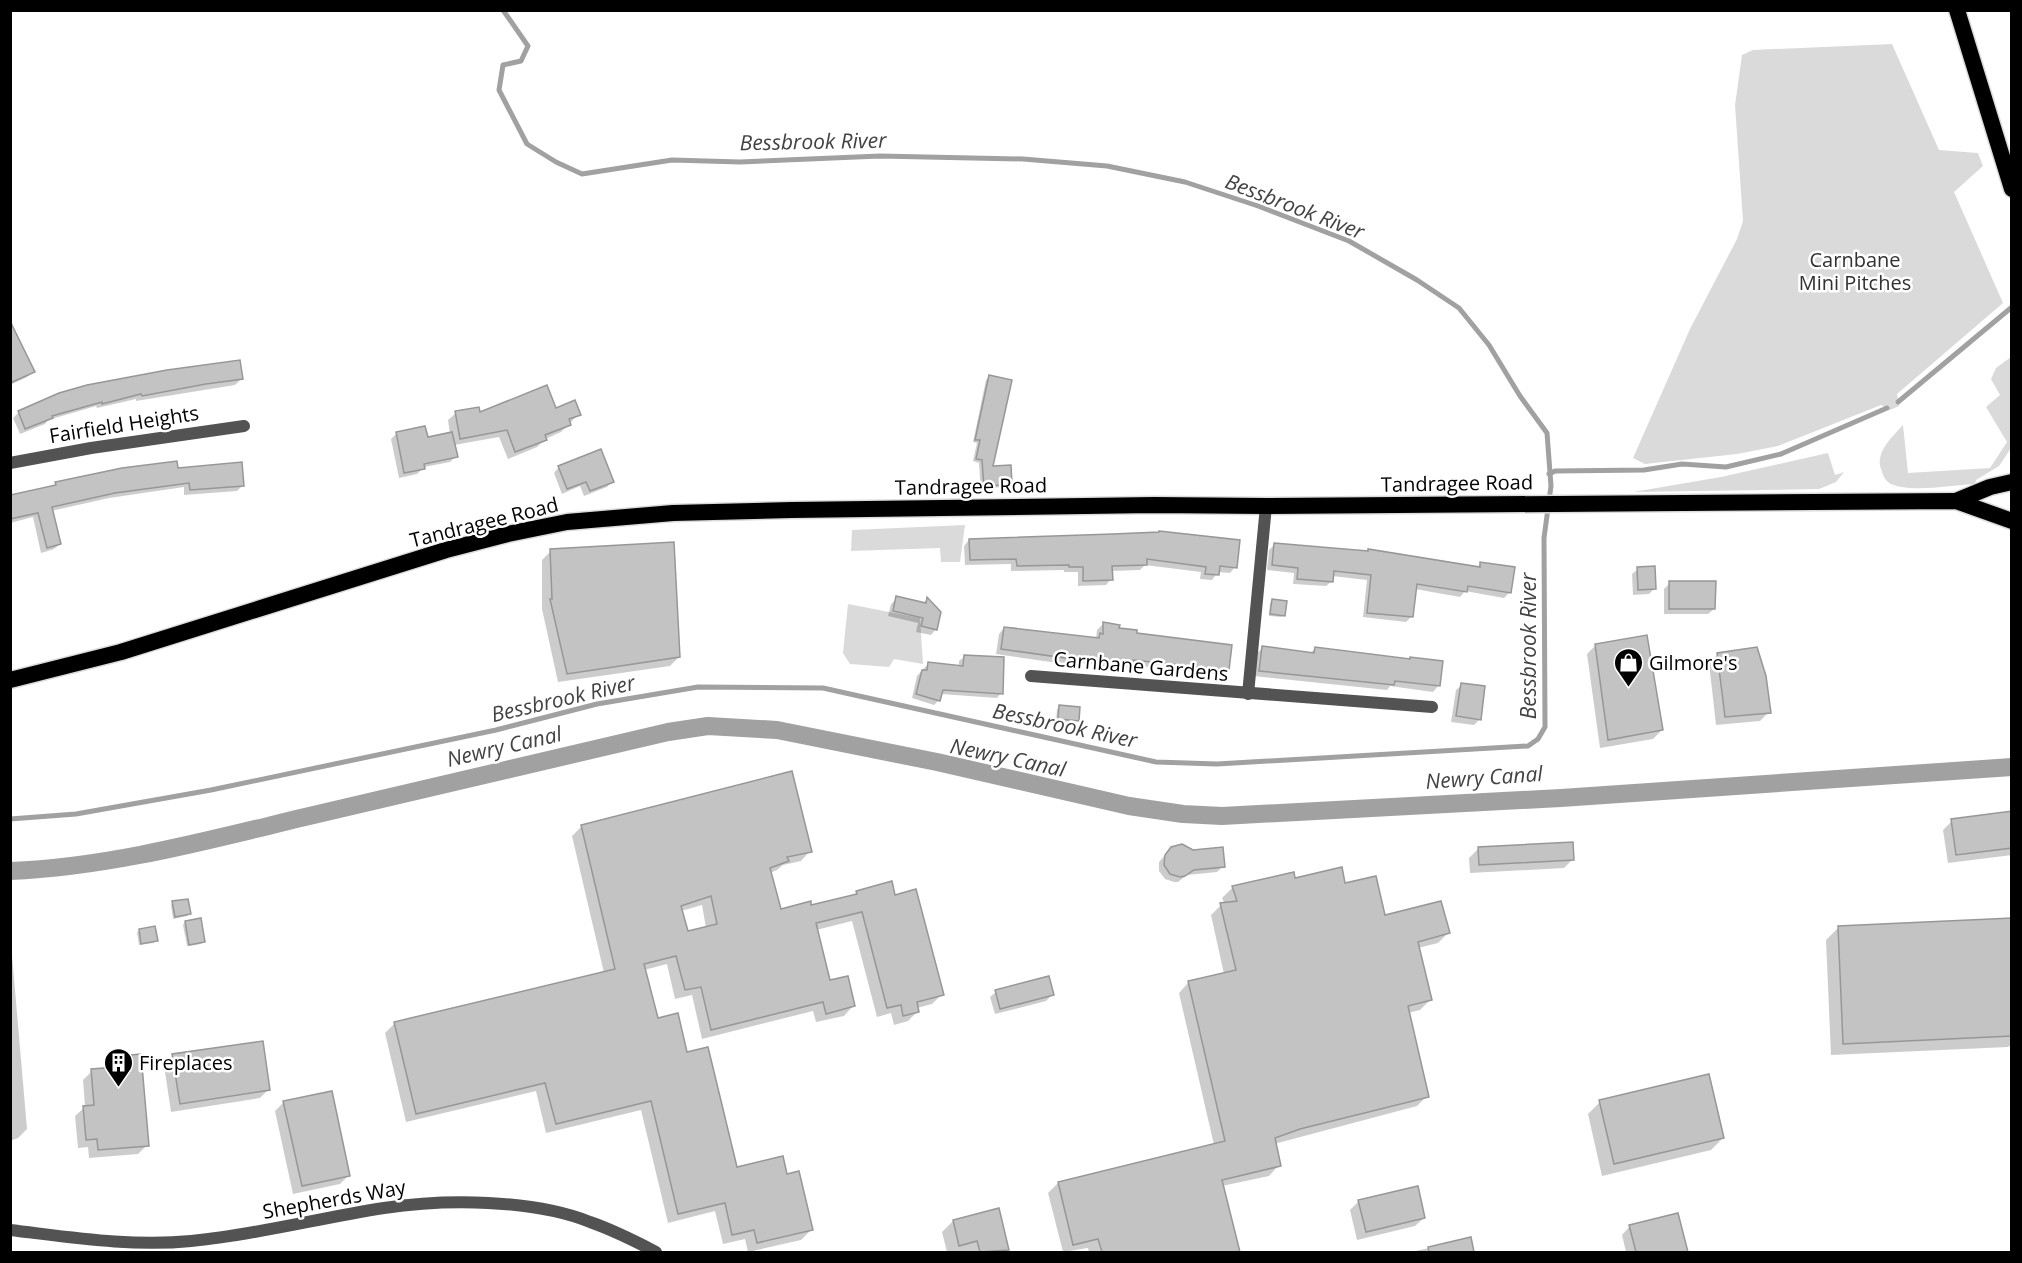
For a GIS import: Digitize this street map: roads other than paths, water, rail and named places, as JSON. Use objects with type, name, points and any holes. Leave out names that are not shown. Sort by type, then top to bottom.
[{"type":"highway","points":[[1957,10],[2012,189]]},
{"type":"highway","name":"Tandragee Road","points":[[1956,501],[1990,487],[2012,482]]},
{"type":"highway","name":"Tandragee Road","points":[[10,680],[121,652],[446,550],[508,534],[567,522],[673,513],[1154,505],[1956,501],[2012,521]]},
{"type":"street","name":"Fairfield Heights","points":[[10,463],[83,449],[244,426]]},
{"type":"street","name":"Carnbane Gardens","points":[[1248,694],[1266,506]]},
{"type":"street","name":"Carnbane Gardens","points":[[1031,676],[1432,707]]},
{"type":"street","name":"Shepherds Way","points":[[10,1230],[155,1244],[237,1236],[384,1208],[440,1202],[495,1203],[542,1209],[588,1221],[656,1252]]},
{"type":"waterway","name":"Bessbrook River","points":[[10,819],[76,814],[211,790],[496,730],[597,704],[698,687],[823,688],[1156,762],[1217,764],[1528,746],[1538,739],[1545,727],[1544,538],[1551,486],[1547,433],[1520,396],[1489,345],[1459,308],[1417,280],[1349,241],[1258,206],[1185,182],[1107,166],[1023,159],[880,156],[740,162],[672,160],[582,174],[556,162],[527,144],[499,90],[503,65],[521,61],[528,46],[503,10]]},
{"type":"waterway","points":[[1898,402],[2012,307]]},
{"type":"waterway","points":[[1549,474],[1555,471],[1644,470],[1682,464],[1726,467],[1781,454],[1887,408]]},
{"type":"waterway","name":"Newry Canal","points":[[10,871],[85,864],[159,851],[668,732],[708,726],[777,730],[937,762],[1129,806],[1183,814],[1222,816],[1561,798],[2012,767]]},
{"type":"place","name":"Gilmore's","points":[[1628,688]]},
{"type":"place","name":"Fireplaces","points":[[118,1088]]},
{"type":"park label","name":"Carnbane Mini Pitches","points":[[1855,270]]}]
